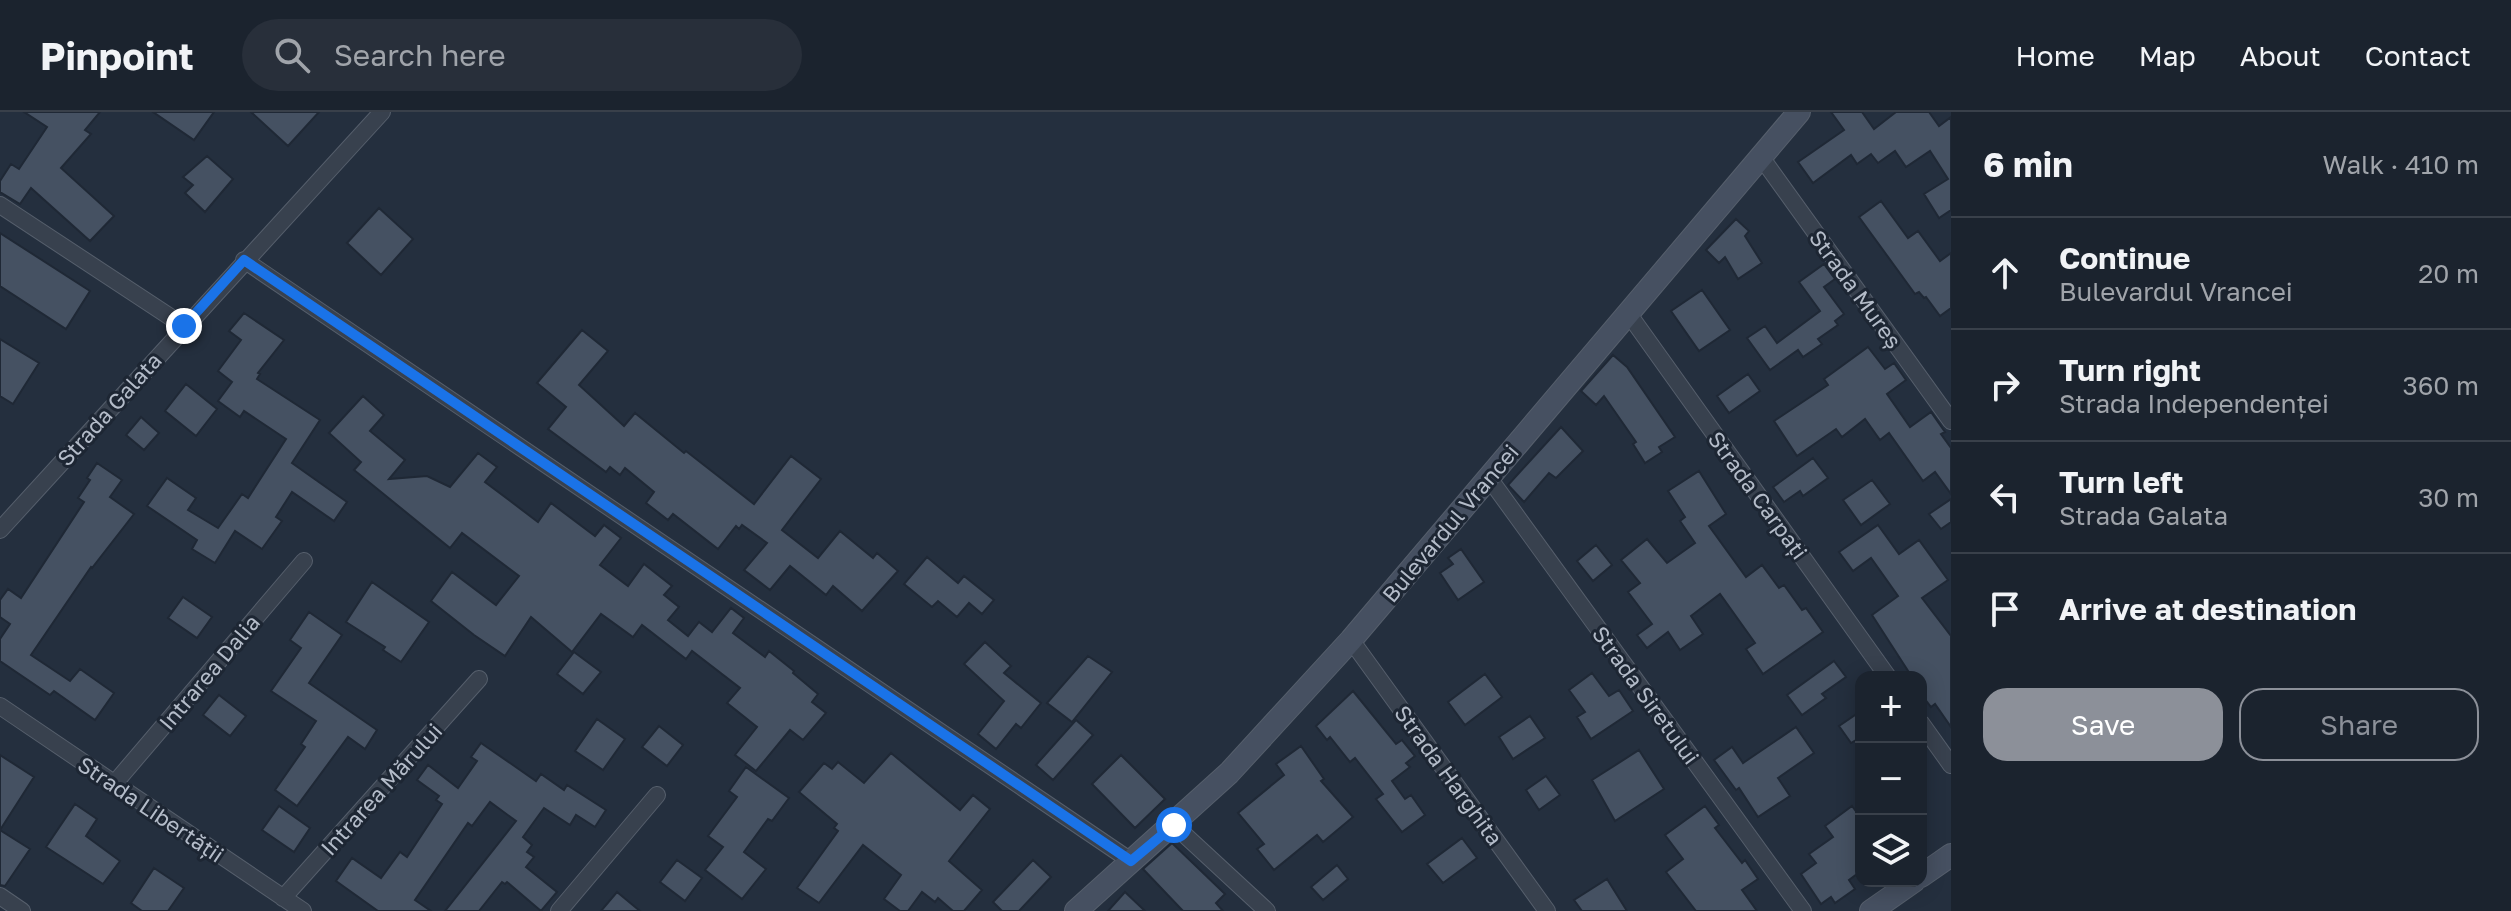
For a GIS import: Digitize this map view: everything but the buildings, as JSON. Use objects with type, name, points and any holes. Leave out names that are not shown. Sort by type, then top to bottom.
[{"type":"street","name":"Strada Galata","points":[[0,530],[382,112]]},
{"type":"street","name":"Bulevardul Vrancei","points":[[1076,911],[1229,773],[1351,640],[1799,112]]},
{"type":"street","name":"Strada Mureș","points":[[1761,157],[1951,421]]},
{"type":"street","points":[[0,205],[184,326]]},
{"type":"street","points":[[244,260],[1131,861]]},
{"type":"street","name":"Strada Carpați","points":[[1628,313],[1884,671]]},
{"type":"street","name":"Strada Siretului","points":[[1489,478],[1803,911]]},
{"type":"street","name":"Intrarea Dalia","points":[[114,784],[304,561]]},
{"type":"street","name":"Strada Harghita","points":[[1351,640],[1547,911]]},
{"type":"street","name":"Intrarea Mărului","points":[[283,898],[479,679]]},
{"type":"street","name":"Strada Libertății","points":[[0,706],[303,911]]},
{"type":"street","points":[[1927,731],[1951,765]]},
{"type":"street","points":[[559,911],[657,795]]},
{"type":"street","points":[[1174,825],[1267,911]]},
{"type":"street","points":[[1927,872],[1951,855]]},
{"type":"street","points":[[1871,911],[1905,887]]},
{"type":"street","points":[[0,896],[22,911]]},
{"type":"route","points":[[184,326],[244,260],[1131,861],[1174,825]]}]
